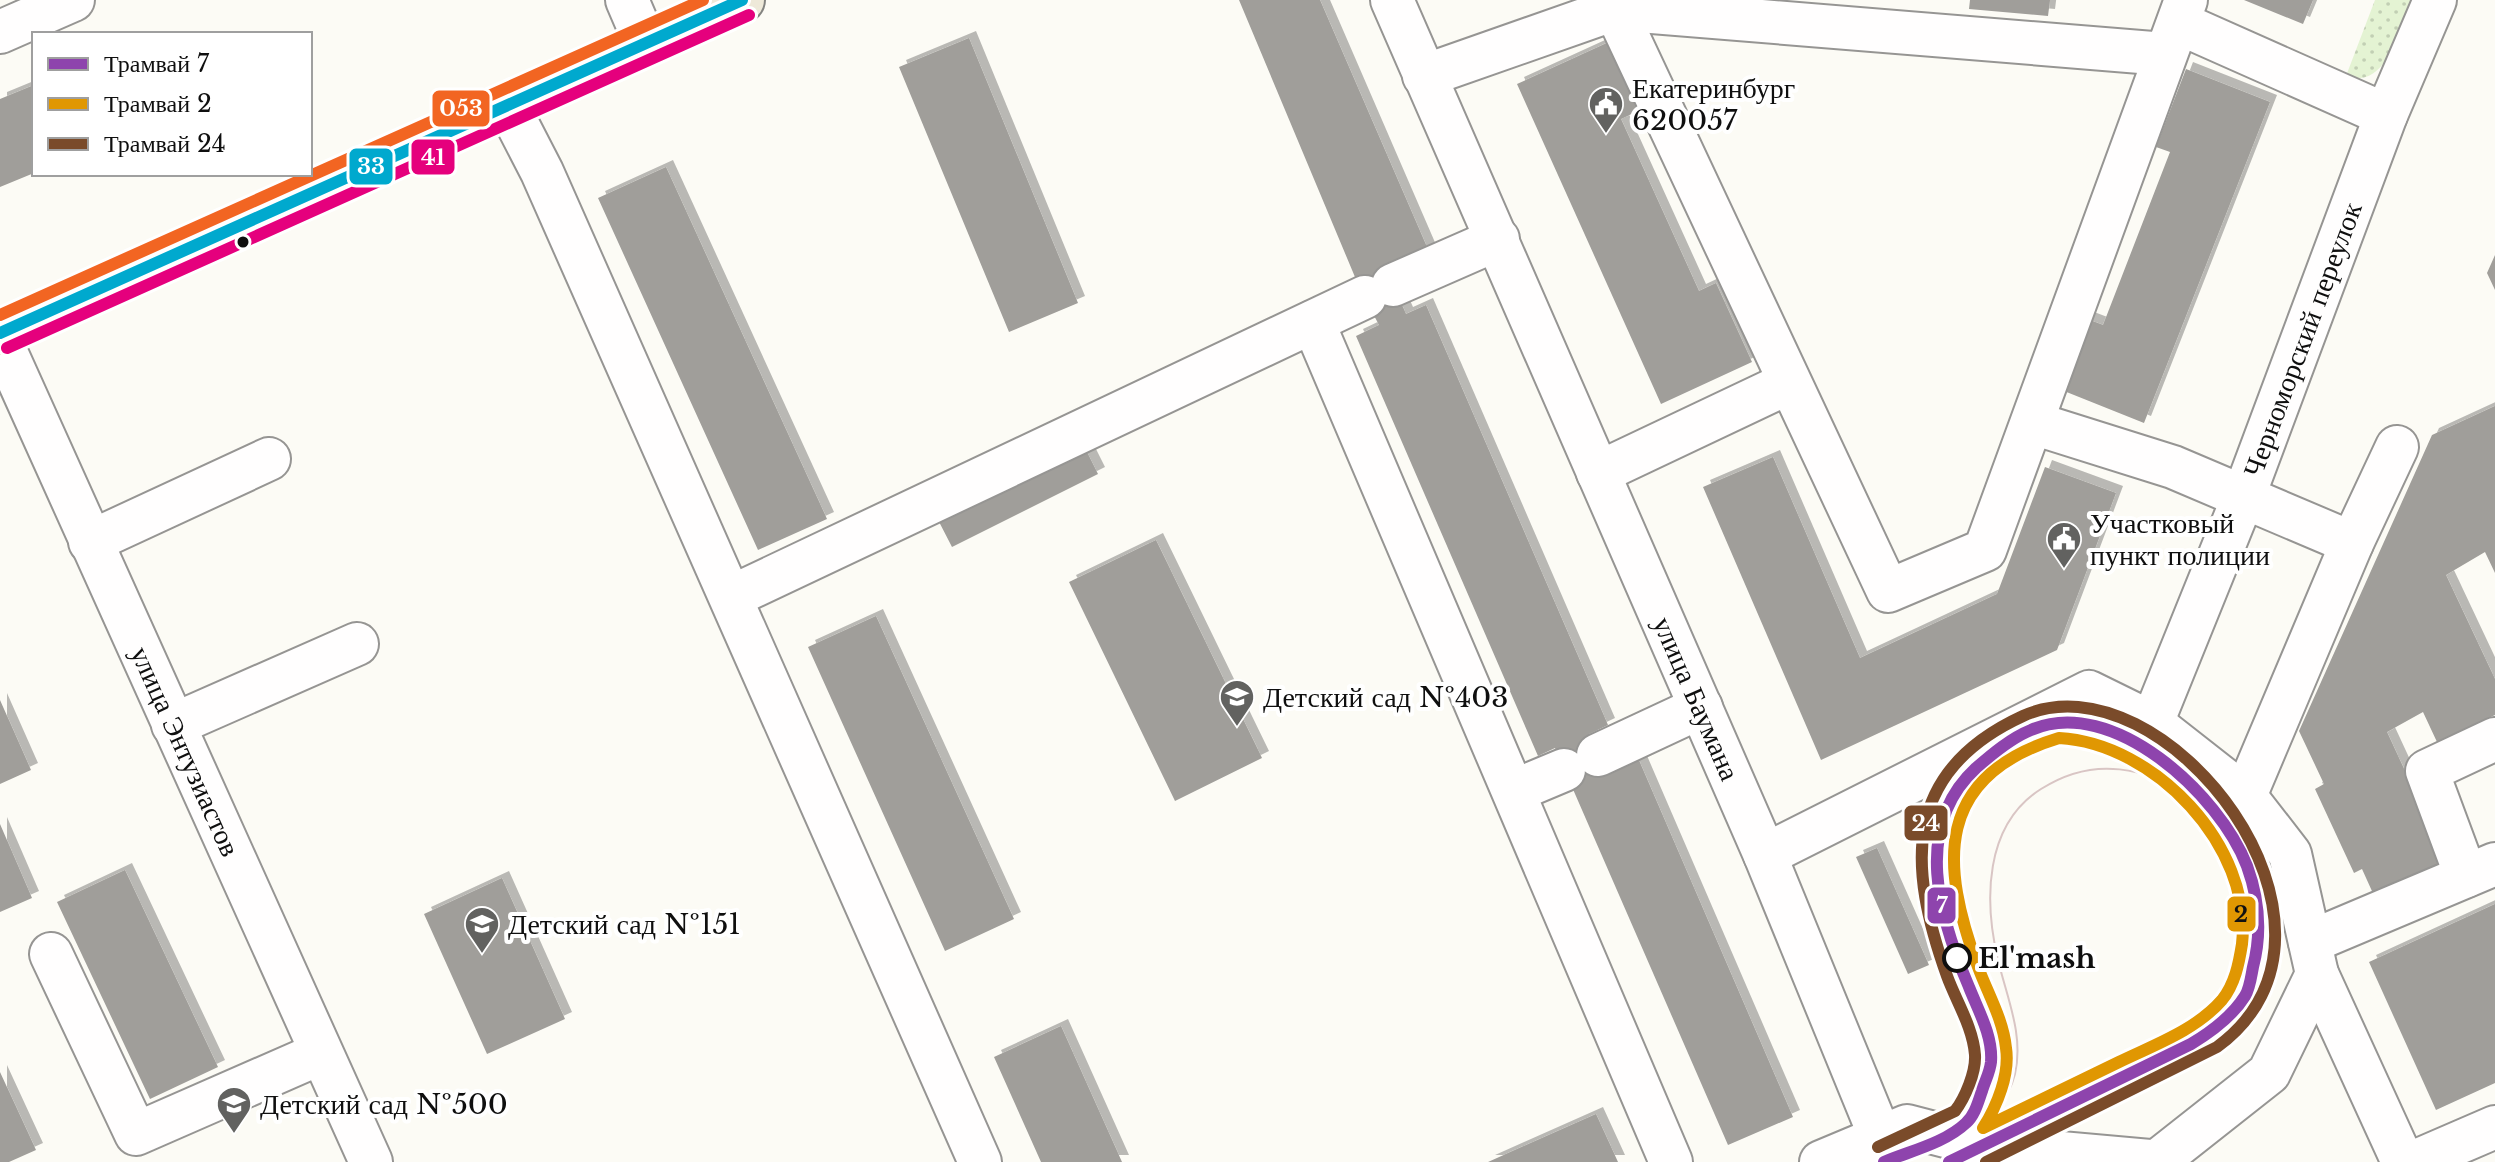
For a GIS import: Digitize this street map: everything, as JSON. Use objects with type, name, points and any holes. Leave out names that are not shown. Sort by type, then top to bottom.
[{"type":"main road","points":[[0,336],[742,0]]},
{"type":"street","points":[[627,0],[645,42]]},
{"type":"street","name":"улица Баумана","points":[[1392,0],[1765,855],[1880,1136]]},
{"type":"street","name":"Черноморский переулок","points":[[2152,723],[2243,498],[2386,115],[2435,0]]},
{"type":"street","points":[[0,32],[50,5]]},
{"type":"street","points":[[1615,5],[1788,383],[1888,591],[1985,550],[2177,26]]},
{"type":"street","points":[[1424,76],[1615,5],[2177,26],[2386,115]]},
{"type":"street","points":[[508,106],[542,172],[980,1162]]},
{"type":"street","points":[[731,597],[1379,291],[1498,239]]},
{"type":"street","points":[[1313,322],[1671,1162]]},
{"type":"street","name":"улица Энтузиастов","points":[[0,336],[371,1162]]},
{"type":"street","points":[[1598,473],[1788,383]]},
{"type":"street","points":[[2033,423],[2173,467],[2352,543]]},
{"type":"street","points":[[2245,796],[2352,543],[2397,447]]},
{"type":"street","points":[[90,542],[269,459]]},
{"type":"street","points":[[173,725],[357,644]]},
{"type":"street","points":[[1765,855],[2089,692],[2152,723],[2245,796],[2290,854],[2314,958],[2403,1162]]},
{"type":"street","points":[[1514,791],[1701,707]]},
{"type":"street","points":[[1821,1162],[1907,1126],[2015,1156],[2161,1161],[2269,1073],[2314,958],[2481,870],[2427,771],[2495,739]]},
{"type":"street","points":[[51,954],[136,1134],[321,1053]]},
{"type":"street","points":[[2414,1162],[2495,1127]]},
{"type":"green space","points":[[2375,0],[2412,0],[2397,40],[2382,66],[2360,78],[2346,76]]},
{"type":"building","points":[[1239,0],[1320,0],[1430,254],[1388,273],[1406,314],[1426,305],[1608,725],[1589,734],[1598,755],[1638,758],[1793,1117],[1728,1145],[1555,748],[1538,756],[1356,336],[1379,325],[1360,289]]},
{"type":"building","points":[[1970,0],[2050,0],[2048,16],[1969,9]]},
{"type":"building","points":[[2244,0],[2313,0],[2303,24]]},
{"type":"building","points":[[969,38],[1078,303],[1009,332],[899,67]]},
{"type":"building","points":[[1609,42],[1640,110],[1621,119],[1699,291],[1716,283],[1752,362],[1661,404],[1517,84]]},
{"type":"building","points":[[2186,69],[2270,102],[2144,423],[2054,387],[2082,317],[2103,325],[2170,152],[2156,147]]},
{"type":"building","points":[[32,86],[32,174],[0,187],[0,99]]},
{"type":"building","points":[[666,167],[827,519],[758,550],[598,198]]},
{"type":"building","points":[[2495,255],[2495,290],[2487,273]]},
{"type":"building","points":[[2495,406],[2495,573],[2485,552],[2446,575],[2495,679],[2495,715],[2437,742],[2423,712],[2387,732],[2449,866],[2376,900],[2362,869],[2354,873],[2315,789],[2324,784],[2299,731],[2432,435]]},
{"type":"building","points":[[1082,442],[1098,474],[952,547],[935,514]]},
{"type":"building","points":[[1773,457],[1860,658],[1997,594],[2045,467],[2116,493],[2057,650],[1821,760],[1703,487]]},
{"type":"building","points":[[1156,540],[1262,758],[1175,801],[1069,582]]},
{"type":"building","points":[[876,616],[1014,919],[945,951],[808,647]]},
{"type":"building","points":[[0,700],[31,770],[0,784]]},
{"type":"building","points":[[0,824],[32,898],[0,912]]},
{"type":"building","name":"El'mash","points":[[1877,848],[1929,965],[1908,974],[1856,857]]},
{"type":"building","points":[[125,870],[218,1067],[150,1099],[57,902]]},
{"type":"building","points":[[502,878],[565,1019],[487,1054],[424,914]]},
{"type":"building","points":[[2495,904],[2495,1083],[2436,1110],[2369,962]]},
{"type":"building","points":[[1061,1026],[1122,1162],[1041,1162],[994,1057]]},
{"type":"building","points":[[0,1072],[36,1150],[9,1162],[0,1162]]},
{"type":"building","points":[[1596,1114],[1618,1162],[1488,1162]]},
{"type":"tram line","name":"24","points":[[1878,1147],[1955,1111],[1974,1069],[1971,1034],[1947,976],[1925,897],[1922,861],[1925,826],[1935,794],[1954,765],[1983,739],[2023,716],[2078,707],[2135,724],[2189,761],[2234,813],[2264,873],[2275,936],[2261,996],[2217,1047],[1986,1162]]},
{"type":"tram line","name":"7","points":[[1884,1162],[1938,1141],[1966,1123],[1976,1108],[1990,1066],[1987,1033],[1948,932],[1937,873],[1938,845],[1944,817],[1956,791],[1982,763],[2031,730],[2062,723],[2095,726],[2128,738],[2188,782],[2233,838],[2247,866],[2258,916],[2258,942],[2248,990],[2227,1017],[2191,1044],[1949,1162]]},
{"type":"tram line","name":"2","points":[[2059,738],[2095,744],[2129,759],[2162,780],[2190,806],[2214,837],[2231,871],[2241,907],[2242,944],[2233,980],[2226,994],[2200,1020],[2160,1043],[1983,1128],[2001,1090],[2007,1058],[1998,1017],[1965,929],[1957,893],[1954,859],[1957,828],[1968,800],[1988,775],[2018,755],[2059,738]]},
{"type":"tram line","points":[[1966,1124],[1991,1111],[2003,1099],[2015,1074],[2016,1031],[1993,937],[1990,889],[1999,843],[2008,823],[2022,804],[2041,789],[2082,771],[2102,769],[2141,773],[2203,796]]},
{"type":"transit line","name":"053","points":[[312,175],[703,0]]},
{"type":"transit line","name":"33","points":[[0,333],[742,0]]},
{"type":"transit line","name":"41","points":[[7,348],[749,15]]},
{"type":"transit line","name":"053","points":[[0,315],[310,176]]},
{"type":"place","name":"Екатеринбург 620057","points":[[1606,135]]},
{"type":"place","name":"Участковый пункт полиции","points":[[2064,570]]},
{"type":"place","name":"Детский сад №403","points":[[1237,728]]},
{"type":"place","name":"Детский сад №151","points":[[482,955]]},
{"type":"place","name":"El'mash","points":[[1957,958]]},
{"type":"place","name":"Детский сад №500","points":[[234,1135]]}]
